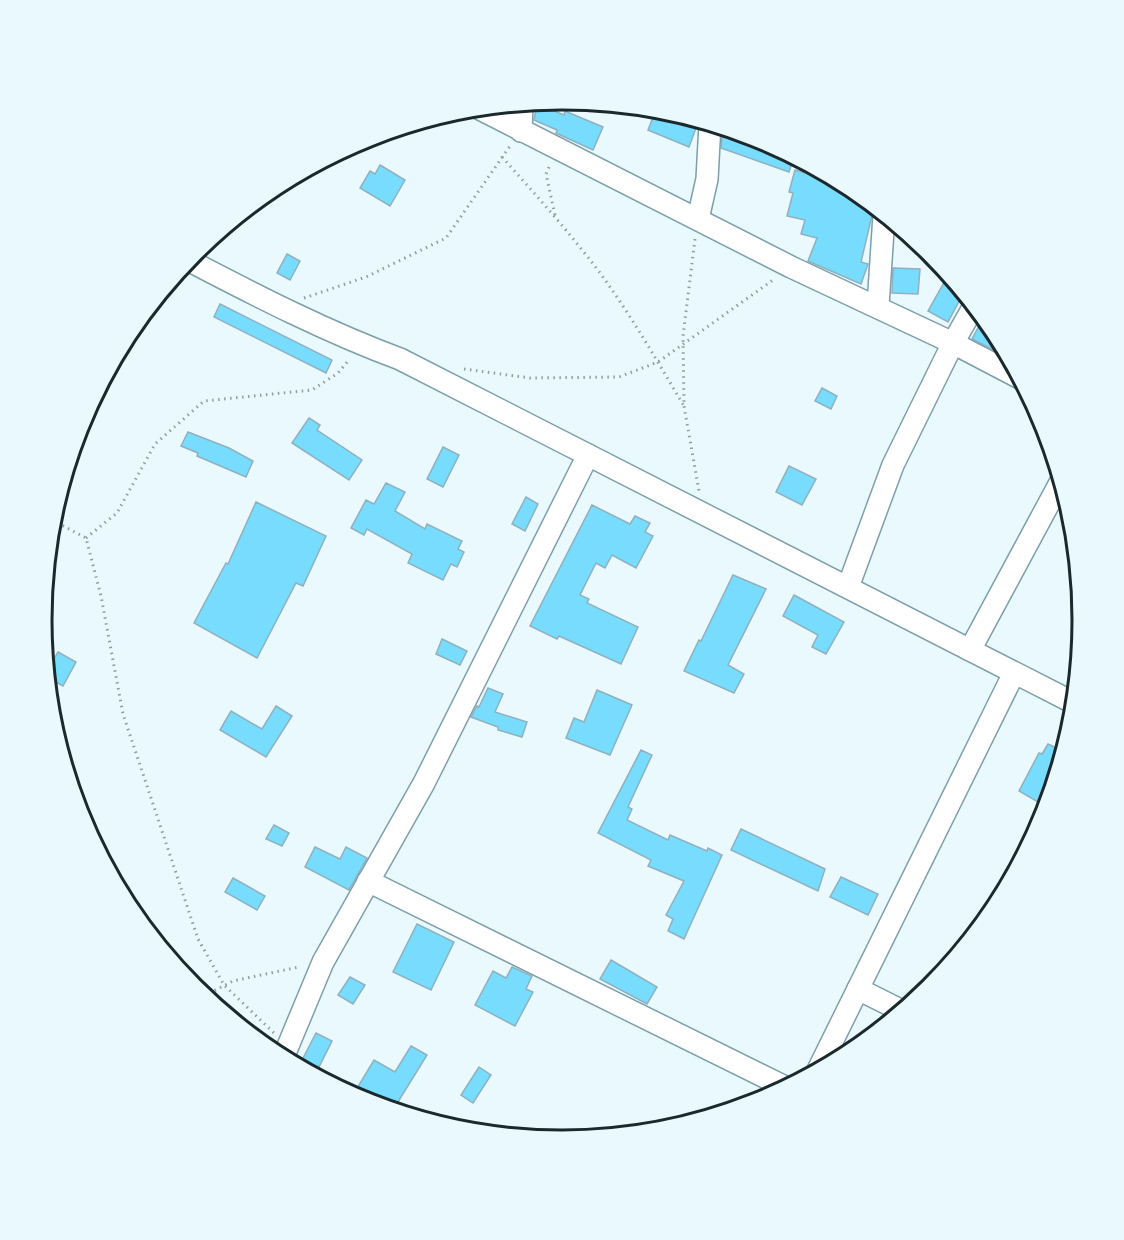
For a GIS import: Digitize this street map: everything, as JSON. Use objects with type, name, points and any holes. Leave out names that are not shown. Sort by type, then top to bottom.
[{"type":"street","points":[[521,131],[522,113]]},
{"type":"street","points":[[492,115],[791,267],[878,306],[1006,371]]},
{"type":"street","points":[[698,219],[707,179],[710,133]]},
{"type":"street","points":[[878,306],[883,225]]},
{"type":"street","points":[[197,265],[277,307],[400,359],[1065,699]]},
{"type":"street","points":[[848,587],[892,465],[969,314]]},
{"type":"street","points":[[287,1049],[323,962],[424,783],[588,454]]},
{"type":"street","points":[[970,650],[1055,492]]},
{"type":"street","points":[[825,1056],[1014,673]]},
{"type":"street","points":[[368,881],[776,1082]]},
{"type":"street","points":[[858,989],[893,1007]]},
{"type":"path","points":[[277,307],[366,277],[446,238],[521,131]]},
{"type":"path","points":[[555,217],[546,174],[557,147]]},
{"type":"path","points":[[502,157],[555,217],[601,275],[684,406]]},
{"type":"path","points":[[698,219],[683,344],[684,406],[704,514]]},
{"type":"path","points":[[462,369],[530,378],[619,377],[658,362],[791,267]]},
{"type":"path","points":[[86,538],[117,513],[155,444],[204,400],[312,390],[338,373],[361,344]]},
{"type":"path","points":[[61,525],[86,538],[101,596],[123,714],[198,939],[224,985],[278,1043]]},
{"type":"path","points":[[213,991],[233,981],[323,962]]},
{"type":"building","points":[[553,111],[564,115],[565,111],[603,127],[593,150],[534,120],[536,112]]},
{"type":"building","points":[[652,119],[696,129],[689,147],[648,130]]},
{"type":"building","points":[[722,137],[757,149],[791,165],[789,172],[721,148]]},
{"type":"building","points":[[380,165],[405,180],[390,206],[360,188],[370,171],[375,174]]},
{"type":"building","points":[[795,170],[806,173],[845,196],[872,216],[861,262],[868,264],[861,284],[808,261],[817,238],[801,234],[805,220],[787,216],[793,193],[789,192]]},
{"type":"building","points":[[287,254],[300,261],[290,280],[277,273]]},
{"type":"building","points":[[893,268],[920,269],[918,294],[892,293]]},
{"type":"building","points":[[944,283],[959,301],[948,322],[928,311]]},
{"type":"building","points":[[220,304],[332,360],[326,373],[214,317]]},
{"type":"building","points":[[979,327],[994,350],[972,339]]},
{"type":"building","points":[[822,388],[837,396],[831,409],[815,401]]},
{"type":"building","points":[[309,418],[320,425],[317,430],[362,460],[349,480],[292,443]]},
{"type":"building","points":[[188,432],[229,448],[253,461],[246,477],[197,456],[198,453],[181,446]]},
{"type":"building","points":[[443,447],[459,455],[443,487],[427,479]]},
{"type":"building","points":[[789,466],[816,479],[802,505],[776,492]]},
{"type":"building","points":[[386,483],[405,492],[395,511],[425,529],[427,524],[462,541],[458,549],[464,552],[457,567],[451,564],[443,580],[408,563],[412,554],[367,529],[364,535],[351,528],[366,500],[374,504]]},
{"type":"building","points":[[526,497],[538,504],[525,531],[512,524]]},
{"type":"building","points":[[256,502],[326,536],[303,586],[296,583],[257,658],[194,623],[226,563],[228,564]]},
{"type":"building","points":[[592,505],[630,524],[635,516],[650,523],[645,532],[653,536],[636,568],[612,555],[605,568],[596,563],[580,595],[589,599],[587,603],[638,627],[621,664],[559,636],[557,639],[530,626]]},
{"type":"building","points":[[733,575],[766,589],[728,665],[744,674],[734,693],[684,671]]},
{"type":"building","points":[[794,595],[844,622],[826,654],[812,647],[818,635],[783,616]]},
{"type":"building","points":[[442,639],[467,651],[460,665],[436,654]]},
{"type":"building","points":[[58,652],[76,662],[63,686],[57,683],[54,658]]},
{"type":"building","points":[[488,688],[503,694],[495,712],[527,722],[522,737],[498,730],[498,727],[471,717],[477,706],[479,707]]},
{"type":"building","points":[[597,690],[632,705],[610,755],[566,738],[574,718],[584,722]]},
{"type":"building","points":[[276,706],[292,716],[266,757],[220,730],[231,711],[262,729]]},
{"type":"building","points":[[1048,744],[1055,747],[1038,802],[1019,791],[1039,753],[1042,754]]},
{"type":"building","points":[[641,750],[652,755],[628,807],[632,809],[627,820],[668,840],[670,835],[722,855],[684,939],[668,931],[673,919],[666,915],[684,881],[648,866],[651,860],[598,833]]},
{"type":"building","points":[[274,825],[289,833],[282,846],[266,839]]},
{"type":"building","points":[[741,829],[825,869],[818,891],[731,850]]},
{"type":"building","points":[[315,847],[340,859],[346,847],[367,858],[349,890],[305,867]]},
{"type":"building","points":[[841,877],[878,894],[868,915],[830,897]]},
{"type":"building","points":[[233,878],[265,896],[257,910],[225,892]]},
{"type":"building","points":[[417,924],[454,942],[431,990],[393,972]]},
{"type":"building","points":[[611,960],[657,987],[647,1004],[600,979]]},
{"type":"building","points":[[512,967],[532,976],[526,989],[533,992],[515,1026],[475,1005],[493,971],[506,978]]},
{"type":"building","points":[[350,977],[365,985],[353,1004],[338,995]]},
{"type":"building","points":[[316,1033],[332,1041],[319,1067],[303,1058]]},
{"type":"building","points":[[411,1046],[427,1055],[398,1102],[358,1087],[374,1060],[395,1072]]},
{"type":"building","points":[[479,1067],[491,1075],[473,1103],[461,1095]]}]
